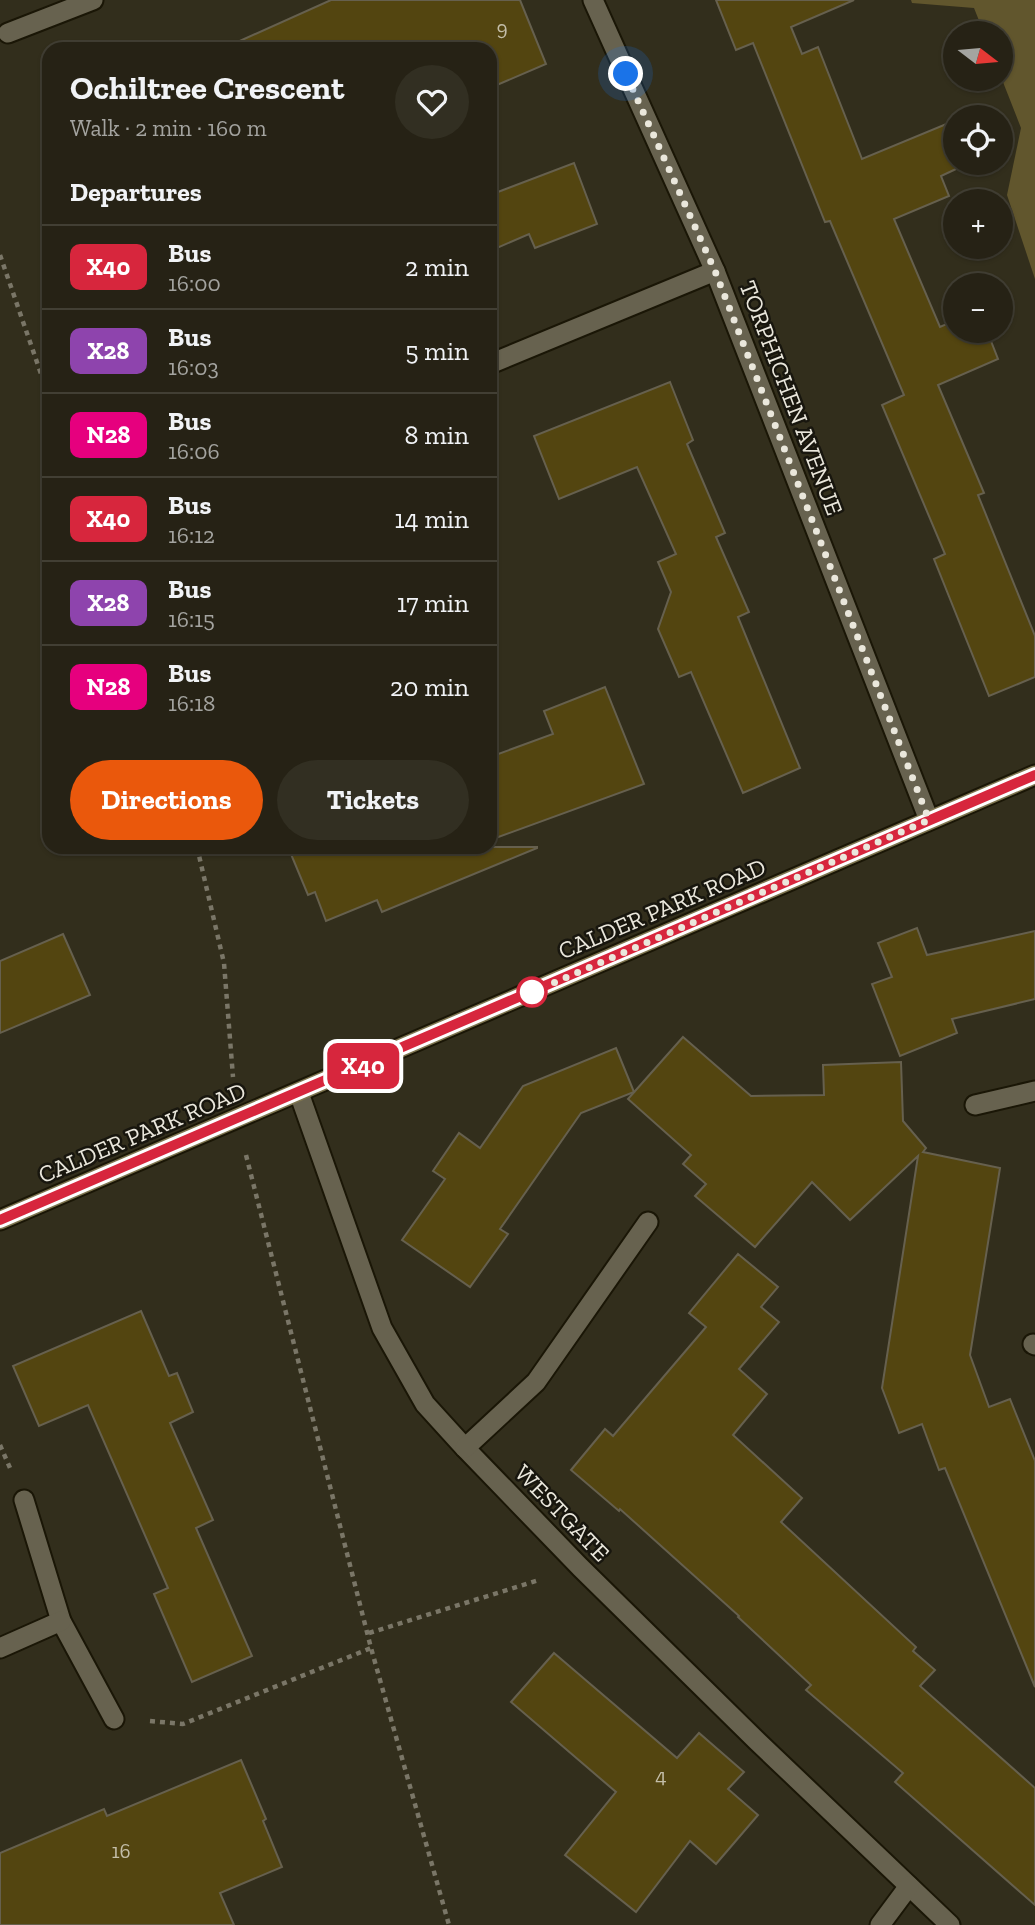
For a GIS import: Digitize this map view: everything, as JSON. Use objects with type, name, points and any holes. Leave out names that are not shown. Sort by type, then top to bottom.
[{"type":"main road","name":"CALDER PARK ROAD","points":[[0,1220],[1035,775]]},
{"type":"street","points":[[8,33],[93,0]]},
{"type":"street","name":"TORPHICHEN AVENUE","points":[[593,0],[715,271],[929,820]]},
{"type":"street","points":[[497,361],[715,271]]},
{"type":"street","points":[[975,1105],[1035,1091]]},
{"type":"street","name":"WESTGATE","points":[[299,1093],[382,1328],[425,1404],[580,1567],[950,1925]]},
{"type":"street","points":[[465,1448],[536,1382],[648,1222]]},
{"type":"street","points":[[24,1500],[61,1621],[114,1718]]},
{"type":"street","points":[[0,1648],[61,1621]]},
{"type":"street","points":[[880,1925],[909,1886]]},
{"type":"path","points":[[0,255],[42,377]]},
{"type":"path","points":[[199,854],[223,963],[237,1119],[371,1648],[449,1925]]},
{"type":"path","points":[[369,1633],[580,1567]]},
{"type":"path","points":[[114,1718],[183,1724],[371,1648]]},
{"type":"shaded area","points":[[911,0],[1035,0],[1035,279],[1013,213],[1013,189],[1008,189],[1021,128],[1006,91],[1013,91],[1013,21],[979,21],[974,8],[912,3]]},
{"type":"building","points":[[331,0],[520,0],[546,64],[497,85],[497,42],[238,42]]},
{"type":"building","points":[[716,0],[854,0],[791,27],[802,54],[818,47],[862,159],[943,125],[943,175],[941,176],[946,189],[943,189],[943,199],[894,219],[940,327],[943,326],[943,343],[992,343],[998,359],[938,385],[984,493],[978,495],[1035,636],[1035,677],[989,696],[934,559],[945,554],[882,405],[904,395],[830,221],[825,222],[753,43],[736,50]]},
{"type":"building","points":[[574,163],[597,224],[535,248],[529,234],[497,248],[497,192]]},
{"type":"building","points":[[670,382],[693,440],[687,444],[725,533],[716,537],[749,612],[738,617],[800,768],[743,793],[691,672],[679,677],[658,629],[671,592],[658,562],[676,554],[637,467],[559,499],[534,436]]},
{"type":"building","points":[[605,687],[644,784],[497,837],[497,754],[553,734],[544,711]]},
{"type":"building","points":[[497,847],[537,847],[382,912],[377,900],[326,921],[315,892],[308,895],[291,854],[497,854]]},
{"type":"building","points":[[917,928],[927,955],[1035,931],[1035,999],[952,1019],[957,1033],[900,1056],[872,984],[892,977],[878,943]]},
{"type":"building","points":[[63,934],[90,995],[0,1033],[0,961]]},
{"type":"building","points":[[683,1037],[751,1096],[824,1095],[823,1065],[901,1062],[903,1121],[926,1148],[923,1152],[1000,1168],[970,1355],[989,1407],[1010,1399],[1035,1461],[1035,1687],[945,1468],[939,1470],[922,1424],[899,1433],[882,1388],[918,1156],[850,1220],[812,1182],[755,1247],[695,1196],[706,1184],[683,1164],[691,1155],[628,1099]]},
{"type":"building","points":[[616,1048],[634,1092],[581,1113],[500,1229],[508,1234],[470,1287],[402,1240],[445,1179],[433,1171],[459,1133],[480,1148],[523,1086]]},
{"type":"building","points":[[738,1254],[778,1287],[761,1307],[779,1322],[739,1369],[767,1394],[733,1435],[802,1498],[781,1522],[916,1647],[913,1651],[935,1670],[920,1686],[1035,1788],[1035,1905],[895,1782],[903,1773],[806,1690],[811,1685],[739,1616],[620,1509],[619,1511],[571,1470],[605,1429],[613,1436],[706,1327],[689,1313]]},
{"type":"building","points":[[141,1311],[169,1376],[177,1373],[193,1412],[170,1423],[213,1520],[196,1528],[252,1656],[192,1682],[154,1594],[168,1588],[88,1405],[39,1426],[13,1366]]},
{"type":"building","points":[[554,1653],[677,1758],[699,1733],[744,1772],[728,1789],[758,1815],[716,1864],[690,1841],[636,1912],[565,1855],[616,1792],[511,1702]]},
{"type":"building","points":[[241,1760],[266,1819],[263,1821],[282,1867],[220,1893],[234,1925],[0,1925],[0,1853],[104,1809],[107,1816]]},
{"type":"bus line","name":"X40","points":[[0,1220],[1035,775]]},
{"type":"route","points":[[532,992],[526,995],[929,820],[715,271],[626,74]]}]
